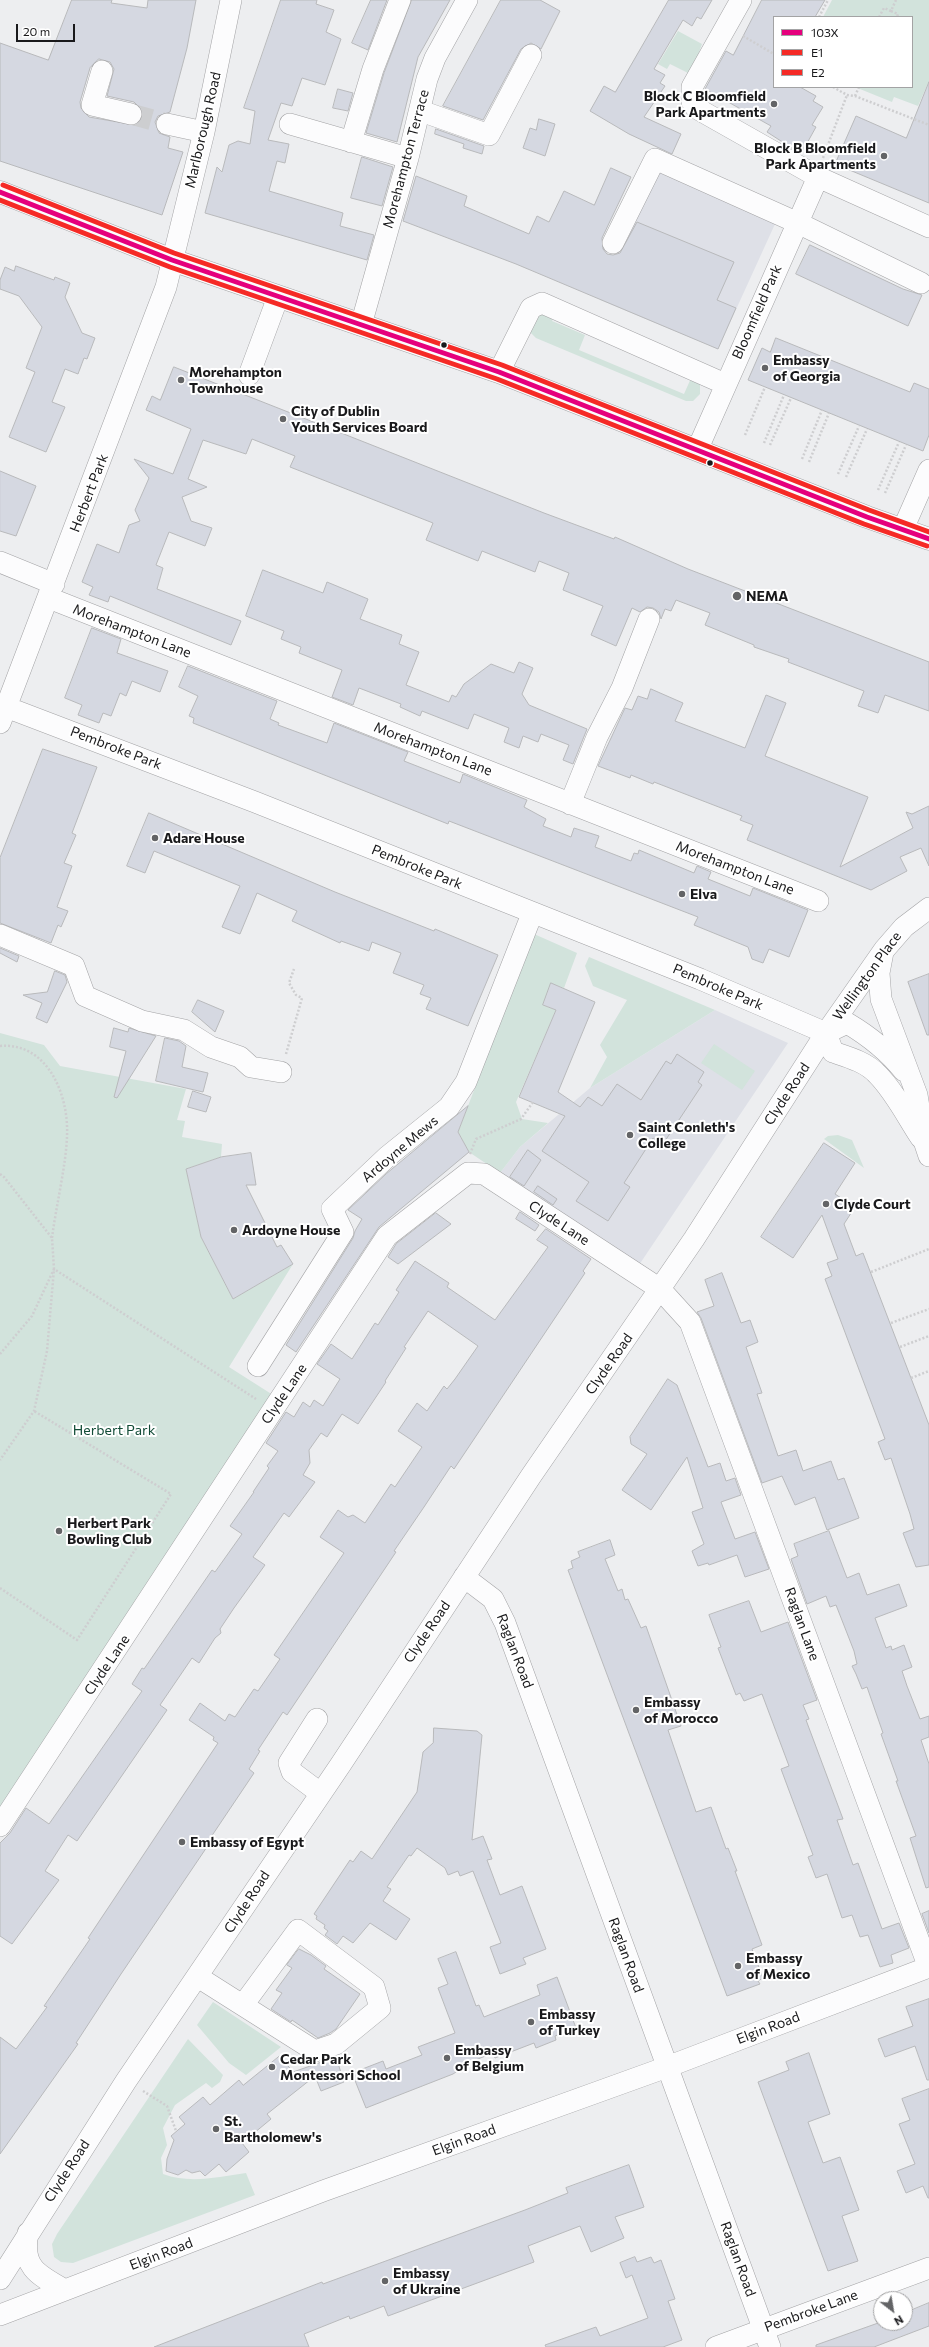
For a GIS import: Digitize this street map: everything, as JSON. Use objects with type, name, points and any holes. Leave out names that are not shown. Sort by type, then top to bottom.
[{"type":"main road","points":[[0,192],[172,260],[361,325],[416,342],[499,372],[929,539]]},
{"type":"street","name":"Marlborough Road","points":[[172,260],[204,132],[231,0]]},
{"type":"street","points":[[351,142],[373,68],[400,0]]},
{"type":"street","name":"Morehampton Terrace","points":[[361,325],[421,111],[427,79],[435,58],[468,0]]},
{"type":"street","points":[[741,0],[692,87],[692,102],[696,108],[818,178],[929,227]]},
{"type":"street","points":[[421,111],[489,135],[531,55]]},
{"type":"street","points":[[102,71],[92,105],[131,114]]},
{"type":"street","points":[[167,124],[204,132]]},
{"type":"street","points":[[290,124],[408,158]]},
{"type":"street","points":[[613,243],[654,158],[798,223],[921,283]]},
{"type":"street","name":"Bloomfield Park","points":[[698,448],[725,384],[818,178]]},
{"type":"street","name":"Herbert Park","points":[[3,715],[158,311],[172,260]]},
{"type":"street","points":[[249,375],[278,297]]},
{"type":"street","points":[[499,372],[531,308],[542,303],[725,384]]},
{"type":"street","points":[[903,529],[929,470]]},
{"type":"street","name":"Morehampton Lane","points":[[0,562],[51,591],[570,804],[818,900]]},
{"type":"street","points":[[570,804],[597,737],[622,688],[649,619]]},
{"type":"street","name":"Pembroke Park","points":[[3,715],[255,802],[532,914],[700,979],[826,1033]]},
{"type":"street","name":"Wellington Place","points":[[826,1033],[884,950],[904,927],[929,908]]},
{"type":"street","name":"Ardoyne Mews","points":[[258,1366],[343,1232],[332,1209],[388,1156],[449,1107],[466,1082],[532,914]]},
{"type":"street","points":[[0,935],[74,966],[85,996],[142,1021],[184,1030],[211,1047],[240,1057],[250,1068],[281,1072]]},
{"type":"street","points":[[884,950],[879,973],[881,999],[917,1095],[927,1150]]},
{"type":"street","points":[[911,1080],[892,1057],[866,1035],[847,1023],[826,1033],[833,1052],[861,1063],[876,1073],[888,1087],[927,1150]]},
{"type":"street","name":"Clyde Road","points":[[0,2279],[126,2081],[198,1977],[464,1577],[660,1289],[826,1033]]},
{"type":"street","name":"Clyde Lane","points":[[0,1826],[387,1236],[468,1173],[484,1174],[660,1289]]},
{"type":"street","name":"Raglan Lane","points":[[660,1289],[690,1322],[929,1968]]},
{"type":"street","name":"Raglan Road","points":[[464,1577],[494,1599],[505,1623],[766,2338]]},
{"type":"street","points":[[317,1718],[289,1763],[292,1772],[320,1793]]},
{"type":"street","points":[[198,1977],[314,2051],[336,2044],[380,2008],[374,1988],[298,1930],[243,2005]]},
{"type":"street","name":"Elgin Road","points":[[0,2315],[323,2192],[667,2067],[929,1968]]},
{"type":"street","name":"Clyde Road","points":[[29,2232],[26,2247],[29,2262],[40,2277],[65,2290]]},
{"type":"street","name":"Pembroke Lane","points":[[716,2347],[766,2338],[929,2268]]},
{"type":"path","points":[[820,16],[828,0]]},
{"type":"path","points":[[891,11],[896,0]]},
{"type":"path","points":[[880,16],[884,8],[898,14],[897,16]]},
{"type":"path","points":[[726,27],[773,53]]},
{"type":"path","points":[[835,88],[847,95],[855,96],[929,125]]},
{"type":"path","points":[[855,96],[859,88]]},
{"type":"path","points":[[818,178],[822,159],[847,95]]},
{"type":"path","points":[[745,435],[765,387]]},
{"type":"path","points":[[764,443],[784,395]]},
{"type":"path","points":[[770,445],[791,398]]},
{"type":"path","points":[[802,459],[822,410]]},
{"type":"path","points":[[809,462],[829,413]]},
{"type":"path","points":[[838,474],[859,426]]},
{"type":"path","points":[[846,477],[867,429]]},
{"type":"path","points":[[878,490],[899,442]]},
{"type":"path","points":[[885,493],[906,445]]},
{"type":"path","points":[[281,1072],[302,998],[296,995],[289,983],[294,969]]},
{"type":"path","points":[[0,1046],[14,1045],[36,1054],[50,1068],[63,1101],[67,1135],[52,1238],[54,1269],[47,1351],[34,1411],[0,1460]]},
{"type":"path","points":[[469,1155],[476,1139],[522,1119],[533,1102]]},
{"type":"path","points":[[0,1174],[4,1177],[52,1238]]},
{"type":"path","points":[[871,1272],[929,1249]]},
{"type":"path","points":[[0,1354],[32,1316],[54,1269]]},
{"type":"path","points":[[54,1269],[273,1410]]},
{"type":"path","points":[[892,1323],[929,1309]]},
{"type":"path","points":[[900,1347],[929,1336]]},
{"type":"path","points":[[912,1378],[929,1371]]},
{"type":"path","points":[[0,1588],[77,1640],[170,1494],[34,1411]]},
{"type":"path","points":[[149,2096],[167,2106],[176,2131]]},
{"type":"shaded area","points":[[657,171],[775,224],[718,349],[600,300]]},
{"type":"shaded area","name":"Saint Conleth's College","points":[[715,1010],[788,1043],[639,1265],[500,1173],[520,1147],[590,1088]]},
{"type":"green space","points":[[832,0],[929,0],[929,81],[918,106],[894,97],[892,102],[857,88],[913,88],[913,16],[824,16]]},
{"type":"green space","points":[[678,31],[702,44],[694,66],[688,73],[670,64],[667,69],[658,64]]},
{"type":"green space","points":[[537,313],[554,315],[552,321],[585,335],[579,350],[684,394],[692,376],[700,380],[700,394],[693,401],[686,401],[536,338],[530,332]]},
{"type":"green space","points":[[534,934],[577,953],[564,988],[551,984],[543,1005],[556,1010],[516,1102],[522,1119],[548,1123],[520,1147],[500,1173],[469,1152],[458,1132]]},
{"type":"green space","points":[[589,957],[715,1010],[590,1088],[607,1057],[600,1045],[627,1000],[593,986],[585,966]]},
{"type":"green space","name":"Herbert Park","points":[[0,1033],[44,1045],[60,1066],[186,1089],[177,1120],[185,1121],[182,1137],[222,1144],[221,1157],[186,1169],[201,1237],[233,1299],[293,1264],[229,1367],[273,1395],[0,1810]]},
{"type":"green space","points":[[714,1044],[755,1071],[742,1090],[701,1063]]},
{"type":"green space","points":[[838,1135],[852,1140],[864,1168],[824,1139],[828,1136]]},
{"type":"green space","points":[[213,2002],[281,2047],[246,2075],[229,2063],[197,2025]]},
{"type":"green space","points":[[188,2039],[223,2075],[220,2082],[212,2088],[206,2083],[175,2105],[163,2128],[167,2145],[161,2158],[163,2174],[183,2179],[204,2179],[246,2173],[255,2195],[73,2263],[61,2262],[54,2257],[52,2244],[57,2234]]},
{"type":"building","points":[[72,0],[112,0],[111,3],[147,8],[148,0],[196,0],[187,48],[170,112],[158,116],[155,122],[159,133],[170,137],[168,148],[183,152],[162,215],[0,161],[0,43],[48,60]],"holes":[[[99,59],[110,62],[114,69],[107,96],[134,102],[142,110],[143,117],[135,125],[89,117],[81,108],[80,102],[90,68]]]},
{"type":"building","points":[[281,0],[317,0],[316,4],[334,10],[326,32],[341,39],[325,85],[302,78],[292,106],[281,103],[268,140],[289,144],[285,163],[277,161],[269,191],[343,213],[340,226],[374,235],[367,260],[205,213],[217,167],[222,172],[229,145],[238,141],[250,144],[255,111],[244,108]]},
{"type":"building","points":[[371,0],[387,0],[368,50],[352,43]]},
{"type":"building","points":[[412,0],[450,0],[418,57],[397,142],[366,133],[384,73]]},
{"type":"building","points":[[501,0],[540,0],[560,11],[541,49],[531,43],[521,49],[483,120],[443,106]]},
{"type":"building","points":[[669,0],[712,0],[701,19],[697,17],[692,26],[683,20],[654,69],[665,75],[660,83],[665,86],[644,117],[681,134],[672,154],[629,134],[590,111],[604,86],[615,92]]},
{"type":"building","name":"Block C Bloomfield Park Apartments","points":[[762,0],[825,0],[816,16],[773,16],[773,88],[802,88],[816,96],[813,101],[823,107],[812,125],[816,127],[801,154],[767,132],[771,126],[705,89],[726,51],[733,55]]},
{"type":"building","name":"Block B Bloomfield Park Apartments","points":[[929,82],[929,203],[835,164],[856,116],[906,138]]},
{"type":"building","points":[[338,89],[353,93],[348,111],[333,108]]},
{"type":"building","points":[[539,119],[555,124],[545,156],[523,148],[530,128],[536,130]]},
{"type":"building","points":[[436,129],[484,146],[482,154],[463,148],[464,144],[435,134]]},
{"type":"building","points":[[362,157],[393,167],[382,206],[351,198]]},
{"type":"building","points":[[611,168],[631,177],[602,238],[603,249],[607,254],[613,255],[620,253],[637,222],[734,262],[717,300],[736,308],[718,349],[516,264],[403,221],[416,176],[467,196],[464,206],[529,234],[537,216],[549,222],[564,191],[594,205]]},
{"type":"building","points":[[810,245],[903,289],[922,295],[908,326],[796,274]]},
{"type":"building","points":[[16,266],[54,280],[55,277],[70,283],[65,297],[82,333],[95,338],[87,359],[84,358],[78,374],[65,369],[52,402],[65,407],[46,452],[9,437],[35,372],[26,368],[42,327],[19,296],[0,289],[0,280],[5,267],[14,271]]},
{"type":"building","points":[[776,338],[910,392],[914,383],[929,389],[929,435],[923,451],[748,380],[762,348],[770,352]]},
{"type":"building","points":[[174,367],[544,513],[614,539],[615,537],[688,569],[929,662],[929,711],[885,695],[878,713],[858,706],[864,691],[788,662],[789,659],[754,647],[754,645],[705,625],[710,613],[676,600],[671,611],[665,609],[661,619],[659,612],[653,608],[647,607],[640,612],[632,608],[616,646],[591,635],[603,606],[563,590],[569,573],[539,561],[535,572],[482,551],[478,561],[426,540],[433,523],[290,467],[295,456],[252,439],[246,454],[203,440],[188,479],[207,487],[182,497],[191,521],[212,528],[205,546],[169,532],[156,565],[163,568],[157,589],[241,621],[231,645],[110,596],[108,602],[89,595],[93,587],[82,582],[97,544],[119,553],[129,525],[140,521],[135,510],[149,478],[134,459],[173,474],[191,429],[146,410],[152,396],[160,400]]},
{"type":"building","points":[[0,471],[36,486],[16,536],[0,531]]},
{"type":"building","points":[[263,570],[323,593],[327,582],[368,599],[360,619],[402,635],[399,644],[419,652],[406,685],[449,702],[452,695],[456,697],[464,684],[491,664],[514,673],[519,662],[533,668],[522,694],[529,705],[587,729],[573,764],[563,760],[569,745],[541,734],[538,742],[523,736],[519,748],[504,742],[509,728],[474,714],[468,729],[422,711],[420,716],[400,707],[401,704],[359,688],[353,705],[332,697],[342,670],[299,653],[301,647],[281,639],[284,631],[246,616]]},
{"type":"building","points":[[92,628],[121,639],[117,653],[168,671],[160,692],[132,681],[126,696],[120,693],[111,716],[103,713],[99,723],[78,715],[82,705],[65,698]]},
{"type":"building","points":[[188,666],[277,701],[270,719],[279,723],[278,725],[327,743],[334,723],[408,752],[404,761],[460,783],[463,774],[527,800],[524,807],[546,819],[543,826],[571,837],[574,828],[599,836],[595,847],[631,861],[634,853],[638,854],[639,850],[694,873],[697,866],[711,872],[708,879],[750,896],[753,888],[808,910],[789,957],[769,949],[763,963],[752,959],[748,947],[694,925],[698,917],[449,821],[448,824],[193,723],[194,718],[189,716],[198,696],[179,687]]},
{"type":"building","points":[[651,689],[683,703],[675,721],[745,748],[766,695],[786,703],[765,756],[868,797],[840,867],[913,828],[906,812],[912,814],[929,806],[929,866],[921,848],[900,857],[907,871],[871,890],[747,840],[753,825],[740,820],[742,816],[654,782],[653,784],[631,775],[630,778],[598,766],[625,708],[632,710],[638,696],[647,699]]},
{"type":"building","points":[[43,749],[97,767],[72,833],[76,835],[64,863],[72,866],[57,907],[68,911],[61,927],[58,925],[51,943],[0,923],[0,858]]},
{"type":"building","points":[[149,813],[335,892],[434,931],[435,929],[498,955],[468,1026],[426,1009],[431,998],[420,994],[424,985],[393,973],[401,953],[372,942],[369,951],[341,941],[340,943],[292,921],[297,911],[257,893],[240,934],[222,927],[240,886],[154,851],[145,873],[127,866]]},
{"type":"building","points":[[0,948],[19,956],[17,962],[0,953]]},
{"type":"building","points":[[55,971],[65,975],[67,982],[47,1023],[36,1018],[42,1003],[23,995],[47,992]]},
{"type":"building","points":[[929,974],[929,1035],[927,1035],[908,982]]},
{"type":"building","points":[[551,983],[595,1002],[558,1092],[580,1107],[588,1097],[602,1106],[617,1084],[641,1100],[666,1061],[671,1064],[677,1054],[704,1072],[698,1082],[702,1085],[663,1144],[653,1138],[624,1183],[630,1187],[608,1221],[576,1201],[589,1182],[542,1151],[565,1116],[519,1097],[556,1010],[543,1005]]},
{"type":"building","points":[[198,1000],[224,1011],[215,1032],[192,1012]]},
{"type":"building","points":[[114,1028],[128,1032],[129,1028],[156,1036],[117,1098],[114,1097],[126,1051],[110,1047]]},
{"type":"building","points":[[165,1038],[179,1041],[186,1046],[182,1067],[208,1073],[203,1092],[156,1081]]},
{"type":"building","points":[[193,1091],[211,1097],[206,1112],[188,1107]]},
{"type":"building","points":[[468,1106],[458,1132],[469,1152],[379,1227],[296,1352],[286,1345],[353,1238],[362,1219],[348,1210],[386,1174]]},
{"type":"building","points":[[824,1143],[855,1163],[835,1194],[855,1207],[844,1224],[856,1256],[863,1253],[929,1425],[929,1565],[916,1567],[903,1533],[914,1529],[910,1514],[891,1458],[885,1460],[878,1442],[885,1439],[825,1279],[832,1276],[827,1263],[838,1259],[822,1215],[793,1258],[761,1237]]},
{"type":"building","points":[[528,1150],[541,1160],[524,1186],[510,1177]]},
{"type":"building","name":"Ardoyne House","points":[[251,1153],[256,1185],[246,1185],[277,1247],[281,1245],[293,1264],[233,1299],[201,1237],[186,1169],[221,1157]]},
{"type":"building","points":[[538,1186],[557,1199],[553,1205],[534,1192]]},
{"type":"building","points":[[520,1212],[539,1225],[535,1231],[516,1219]]},
{"type":"building","points":[[436,1213],[451,1224],[398,1264],[388,1257],[396,1244]]},
{"type":"building","points":[[546,1229],[591,1259],[583,1271],[585,1273],[454,1469],[451,1466],[394,1551],[396,1552],[287,1715],[283,1712],[258,1750],[260,1751],[249,1769],[254,1773],[209,1840],[211,1841],[121,1974],[76,2043],[78,2044],[0,2154],[0,2037],[16,2049],[28,2033],[47,2007],[44,2006],[90,1939],[88,1938],[218,1743],[213,1740],[214,1737],[189,1720],[200,1703],[225,1721],[229,1714],[235,1717],[254,1689],[258,1691],[280,1659],[274,1655],[344,1553],[320,1537],[338,1510],[348,1517],[353,1515],[365,1523],[391,1484],[395,1487],[422,1447],[398,1431],[417,1403],[427,1411],[444,1386],[447,1389],[455,1379],[478,1346],[428,1311],[404,1347],[406,1348],[385,1381],[386,1382],[358,1424],[342,1414],[327,1437],[321,1433],[309,1450],[310,1463],[303,1475],[315,1482],[289,1517],[284,1513],[253,1557],[265,1565],[234,1608],[220,1629],[221,1633],[215,1638],[199,1663],[192,1658],[160,1705],[167,1710],[77,1841],[68,1835],[45,1871],[59,1880],[12,1944],[0,1936],[0,1843],[10,1833],[26,1808],[49,1824],[142,1691],[132,1684],[142,1668],[144,1669],[212,1570],[215,1572],[242,1534],[230,1526],[254,1492],[269,1468],[267,1466],[278,1451],[266,1443],[286,1412],[294,1417],[303,1402],[310,1407],[314,1400],[323,1406],[340,1379],[317,1364],[331,1344],[352,1359],[375,1323],[378,1325],[399,1292],[396,1290],[415,1261],[449,1283],[447,1287],[495,1320],[548,1247],[537,1240]]},
{"type":"building","points":[[722,1273],[741,1323],[750,1320],[758,1342],[746,1347],[762,1393],[757,1394],[778,1456],[796,1450],[803,1471],[831,1461],[838,1480],[844,1478],[859,1518],[827,1530],[815,1497],[795,1505],[782,1476],[762,1483],[701,1318],[697,1312],[714,1306],[705,1280]]},
{"type":"building","points":[[668,1379],[677,1385],[708,1467],[720,1463],[726,1481],[735,1478],[741,1495],[721,1502],[735,1539],[755,1532],[769,1569],[745,1577],[737,1555],[709,1565],[708,1563],[698,1566],[692,1551],[704,1544],[692,1512],[703,1508],[687,1457],[651,1510],[622,1490],[647,1454],[631,1444],[630,1437]]},
{"type":"building","points":[[829,1531],[847,1578],[859,1573],[867,1595],[899,1584],[907,1606],[875,1618],[886,1648],[891,1646],[892,1650],[904,1645],[912,1667],[902,1671],[907,1686],[920,1719],[929,1716],[929,1737],[921,1740],[929,1764],[929,1887],[926,1888],[910,1838],[916,1836],[896,1781],[898,1781],[881,1734],[883,1733],[867,1687],[862,1689],[852,1666],[857,1664],[854,1651],[836,1605],[830,1607],[826,1596],[807,1604],[791,1559],[798,1556],[794,1544]]},
{"type":"building","points":[[610,1540],[615,1555],[605,1559],[618,1591],[622,1589],[625,1600],[628,1599],[641,1628],[646,1626],[681,1726],[668,1730],[696,1812],[711,1807],[726,1849],[728,1848],[737,1871],[735,1871],[762,1945],[752,1949],[763,1978],[758,1981],[760,1984],[727,1996],[568,1570],[573,1568],[571,1561],[580,1557],[578,1552]]},
{"type":"building","points":[[749,1601],[761,1632],[788,1622],[817,1700],[803,1705],[809,1719],[806,1720],[843,1819],[837,1820],[853,1865],[858,1863],[882,1929],[899,1923],[909,1948],[891,1955],[893,1963],[880,1967],[868,1935],[860,1937],[852,1915],[842,1918],[827,1874],[816,1878],[808,1857],[813,1855],[781,1769],[789,1766],[762,1694],[744,1701],[740,1693],[736,1695],[718,1648],[721,1647],[709,1615]]},
{"type":"building","points":[[434,1728],[477,1731],[482,1735],[472,1840],[483,1836],[492,1859],[487,1860],[500,1895],[522,1886],[546,1949],[523,1958],[526,1964],[500,1974],[490,1947],[501,1943],[473,1871],[460,1876],[458,1871],[448,1875],[445,1868],[417,1848],[411,1856],[409,1855],[387,1887],[391,1889],[383,1901],[410,1919],[396,1940],[370,1923],[353,1943],[343,1936],[337,1944],[325,1935],[328,1931],[324,1928],[325,1925],[316,1919],[317,1916],[314,1914],[350,1860],[353,1862],[361,1851],[372,1859],[417,1792],[423,1752],[433,1743]]},
{"type":"building","points":[[929,1911],[929,1933],[922,1914]]},
{"type":"building","points":[[299,1949],[311,1955],[326,1966],[324,1969],[360,1994],[336,2029],[318,2038],[292,2020],[291,2022],[271,2009],[282,1993],[276,1990],[292,1968],[287,1965]]},
{"type":"building","points":[[456,1952],[476,2006],[479,2005],[484,2017],[540,1995],[537,1985],[557,1977],[576,2028],[555,2036],[556,2040],[536,2048],[534,2043],[495,2058],[493,2053],[458,2067],[459,2070],[453,2074],[366,2108],[352,2073],[383,2061],[386,2069],[422,2055],[418,2047],[455,2033],[438,1988],[448,1984],[438,1959]]},
{"type":"building","points":[[929,1999],[929,2080],[927,2080],[915,2046],[885,2057],[878,2039],[913,2026],[906,2007]]},
{"type":"building","points":[[809,2053],[830,2114],[808,2122],[823,2163],[840,2157],[859,2210],[842,2216],[858,2261],[828,2271],[758,2082],[789,2070],[786,2062]]},
{"type":"building","name":"St. Bartholomew's","points":[[280,2056],[293,2072],[336,2057],[344,2082],[321,2091],[315,2076],[267,2114],[271,2119],[242,2143],[249,2152],[226,2172],[219,2164],[205,2176],[200,2171],[192,2173],[186,2170],[178,2175],[166,2171],[167,2159],[174,2140],[171,2136],[185,2124],[179,2117],[203,2097],[210,2105],[239,2080],[243,2085]]},
{"type":"building","points":[[929,2089],[928,2198],[923,2186],[906,2193],[897,2171],[915,2164],[899,2124],[910,2120],[902,2099]]},
{"type":"building","points":[[629,2165],[644,2207],[615,2217],[624,2238],[591,2252],[580,2226],[528,2246],[534,2262],[388,2316],[384,2306],[350,2319],[349,2316],[304,2334],[309,2347],[154,2347],[322,2282],[323,2284],[525,2210],[568,2193],[566,2188]]},
{"type":"building","points":[[635,2257],[637,2262],[651,2257],[654,2263],[661,2260],[675,2299],[668,2301],[682,2340],[663,2347],[546,2347],[545,2345],[596,2327],[600,2336],[648,2318],[632,2275],[626,2278],[620,2263]]},
{"type":"building","points":[[929,2303],[929,2326],[874,2347],[816,2347],[816,2345],[873,2325],[873,2331],[913,2331],[913,2310]]},
{"type":"tunnel","points":[[131,114],[167,124]]},
{"type":"transit line","name":"E2","points":[[3,185],[174,253],[502,365],[869,510],[929,532]]},
{"type":"transit line","name":"103X","points":[[0,192],[172,260],[499,372],[867,517],[929,539]]},
{"type":"transit line","name":"E1","points":[[0,200],[170,267],[497,379],[864,524],[927,546]]},
{"type":"place","name":"Block C Bloomfield Park Apartments","points":[[774,104]]},
{"type":"place","name":"Block B Bloomfield Park Apartments","points":[[884,156]]},
{"type":"place","name":"Embassy of Georgia","points":[[765,368]]},
{"type":"place","name":"Morehampton Townhouse","points":[[181,380]]},
{"type":"place","name":"City of Dublin Youth Services Board","points":[[283,419]]},
{"type":"place","name":"NEMA","points":[[737,596]]},
{"type":"place","name":"Adare House","points":[[155,838]]},
{"type":"place","name":"Elva","points":[[682,894]]},
{"type":"place","name":"Saint Conleth's College","points":[[630,1135]]},
{"type":"place","name":"Clyde Court","points":[[826,1204]]},
{"type":"place","name":"Ardoyne House","points":[[234,1230]]},
{"type":"place","name":"Herbert Park Bowling Club","points":[[59,1531]]},
{"type":"place","name":"Embassy of Morocco","points":[[636,1710]]},
{"type":"place","name":"Embassy of Egypt","points":[[182,1842]]},
{"type":"place","name":"Embassy of Mexico","points":[[738,1966]]},
{"type":"place","name":"Embassy of Turkey","points":[[531,2022]]},
{"type":"place","name":"Embassy of Belgium","points":[[447,2058]]},
{"type":"place","name":"Cedar Park Montessori School","points":[[272,2067]]},
{"type":"place","name":"St. Bartholomew's","points":[[216,2129]]},
{"type":"place","name":"Embassy of Ukraine","points":[[385,2281]]}]
